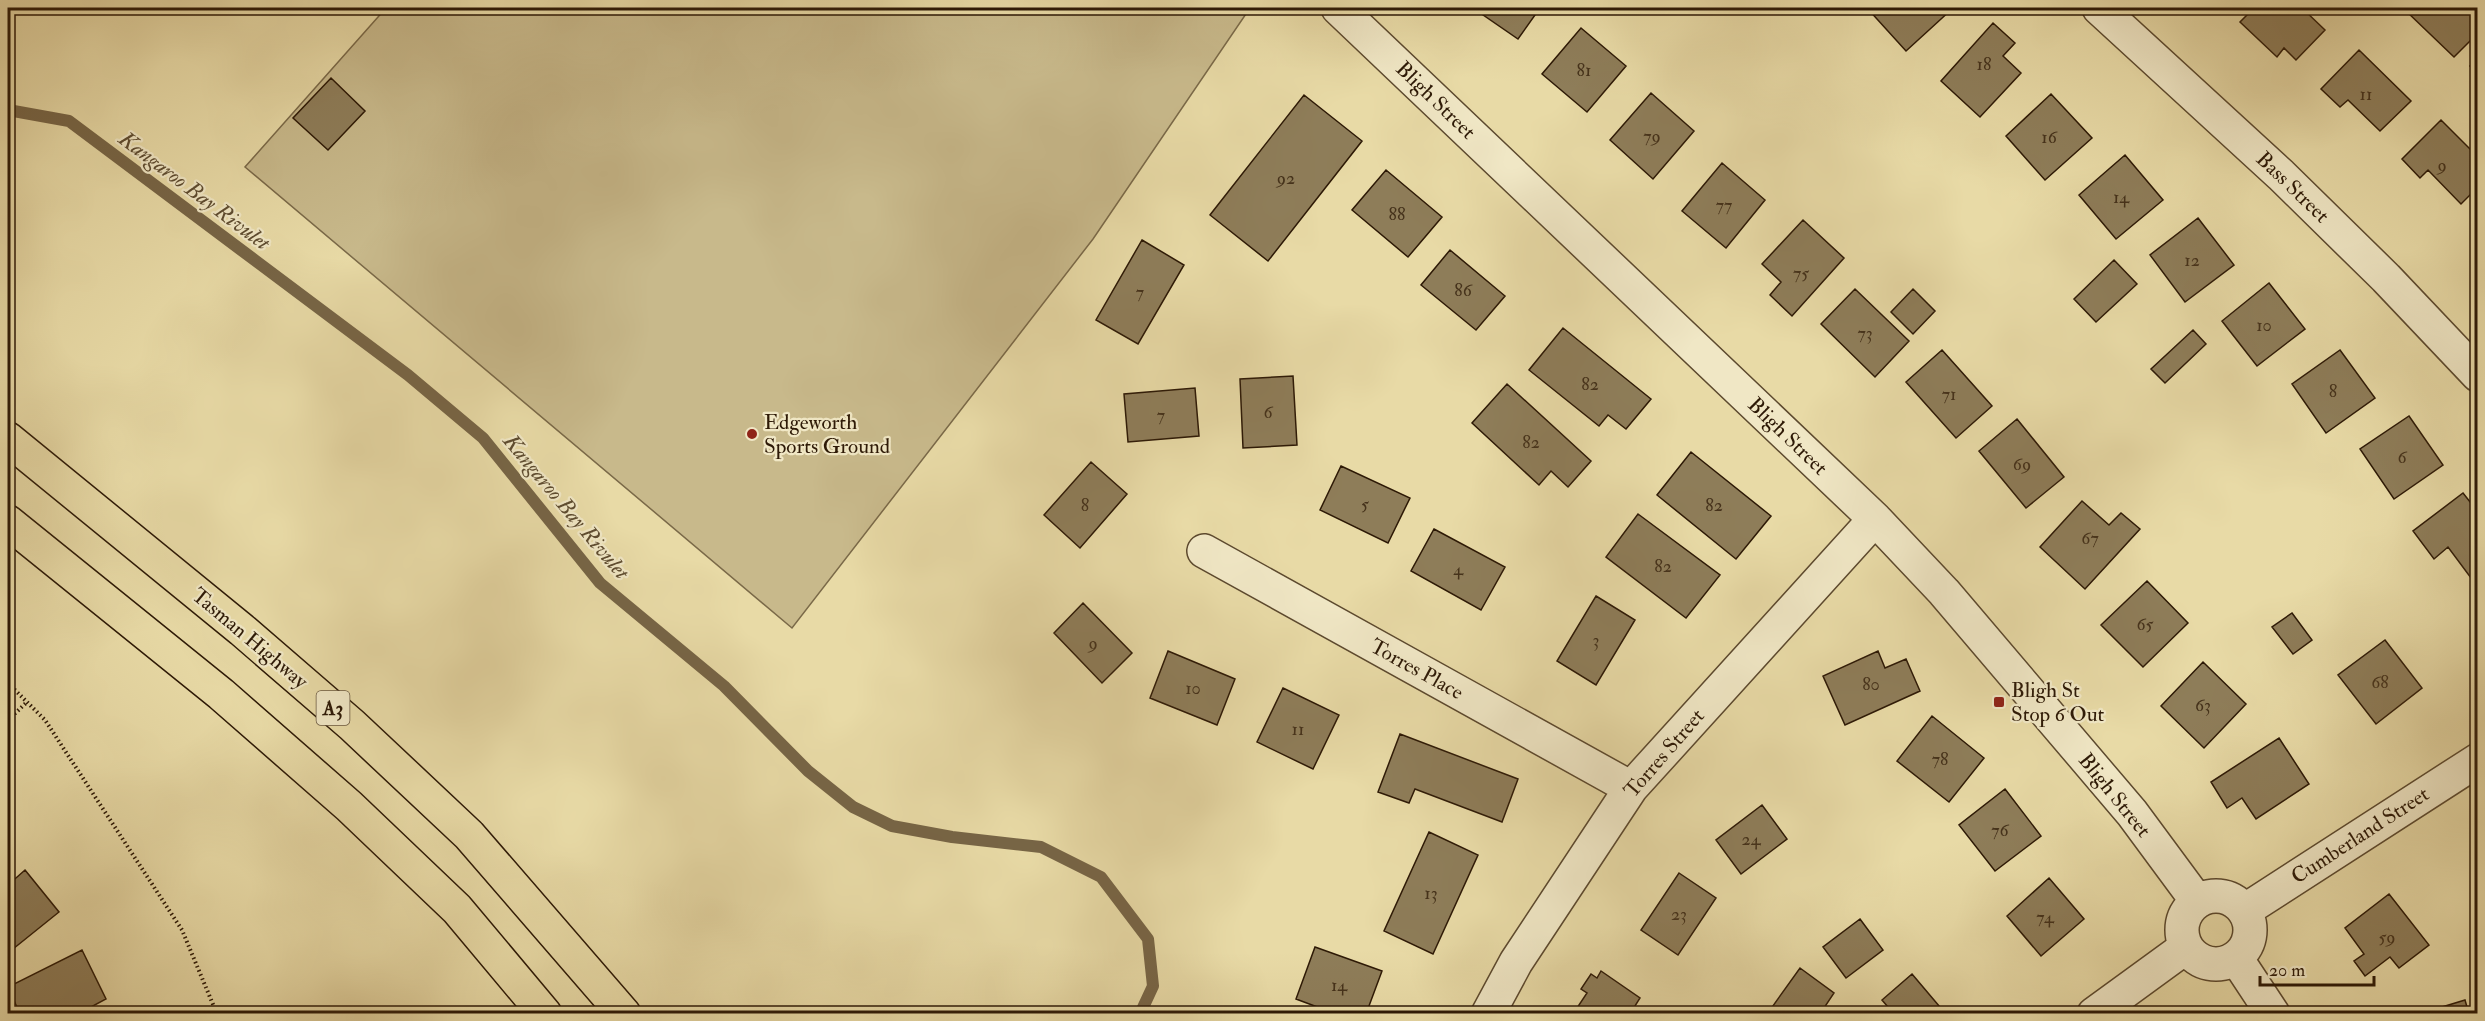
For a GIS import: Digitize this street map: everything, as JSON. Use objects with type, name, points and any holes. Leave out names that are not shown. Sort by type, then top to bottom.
[{"type":"highway","name":"Tasman Highway","points":[[8,439],[242,630],[360,733],[469,835],[624,1014]]},
{"type":"highway","points":[[8,522],[221,694],[349,806],[457,909],[545,1014]]},
{"type":"street","name":"Bligh Street","points":[[1338,8],[1875,519],[1944,592],[2132,813],[2197,902]]},
{"type":"street","name":"Bass Street","points":[[2100,8],[2281,175],[2386,278],[2478,375]]},
{"type":"street","name":"Torres Street","points":[[1488,1014],[1516,962],[1630,788],[1875,519]]},
{"type":"street","name":"Torres Place","points":[[1204,551],[1630,788]]},
{"type":"street","name":"Cumberland Street","points":[[2244,911],[2478,760]]},
{"type":"street","points":[[2207,897],[2228,898],[2244,911],[2248,921],[2248,941],[2236,958],[2225,963],[2203,962],[2186,947],[2182,927],[2184,917],[2197,902],[2207,897]]},
{"type":"street","points":[[2094,1014],[2186,947]]},
{"type":"street","points":[[2236,958],[2273,1014]]},
{"type":"path","points":[[8,683],[45,720],[182,930],[218,1014]]},
{"type":"path","points":[[8,720],[27,702]]},
{"type":"shaded area","name":"Edgeworth Sports Ground","points":[[386,8],[1250,8],[1093,239],[792,628],[245,167]]},
{"type":"building","points":[[1473,8],[1540,8],[1518,39]]},
{"type":"building","points":[[1867,8],[1950,8],[1952,9],[1906,51]]},
{"type":"building","points":[[2254,8],[2302,8],[2325,30],[2296,60],[2284,48],[2277,57],[2240,22]]},
{"type":"building","points":[[2407,8],[2476,8],[2478,33],[2454,57],[2405,10]]},
{"type":"building","points":[[1993,23],[2015,43],[2003,56],[2021,73],[1980,117],[1941,81]]},
{"type":"building","points":[[1581,28],[1626,66],[1587,112],[1542,74]]},
{"type":"building","points":[[2359,50],[2411,101],[2380,131],[2348,100],[2340,107],[2321,89]]},
{"type":"building","points":[[2478,59],[2478,73],[2470,66]]},
{"type":"building","points":[[331,78],[365,111],[328,150],[293,118]]},
{"type":"building","points":[[1651,93],[1694,131],[1653,179],[1610,140]]},
{"type":"building","points":[[2051,94],[2092,138],[2045,180],[2006,136]]},
{"type":"building","points":[[1304,95],[1362,141],[1268,261],[1210,215]]},
{"type":"building","points":[[2441,120],[2478,157],[2478,187],[2461,204],[2428,170],[2420,178],[2402,159]]},
{"type":"building","points":[[2125,155],[2163,200],[2116,239],[2079,195]]},
{"type":"building","points":[[1722,163],[1765,200],[1726,248],[1682,211]]},
{"type":"building","points":[[1386,170],[1442,217],[1408,257],[1352,210]]},
{"type":"building","points":[[2198,218],[2234,265],[2185,302],[2150,255]]},
{"type":"building","points":[[1803,220],[1844,258],[1792,316],[1770,295],[1781,282],[1762,264]]},
{"type":"building","points":[[1142,240],[1184,265],[1138,344],[1096,320]]},
{"type":"building","points":[[1450,250],[1505,296],[1476,330],[1421,285]]},
{"type":"building","points":[[2114,260],[2137,284],[2096,322],[2074,299]]},
{"type":"building","points":[[2269,283],[2305,329],[2257,366],[2222,321]]},
{"type":"building","points":[[1855,289],[1909,341],[1875,377],[1821,324]]},
{"type":"building","points":[[1913,289],[1935,311],[1913,334],[1891,312]]},
{"type":"building","points":[[1563,328],[1651,399],[1626,429],[1608,415],[1599,426],[1529,370]]},
{"type":"building","points":[[2193,330],[2206,344],[2165,383],[2151,369]]},
{"type":"building","points":[[1942,350],[1992,406],[1956,438],[1906,382]]},
{"type":"building","points":[[2340,350],[2375,398],[2326,433],[2292,384]]},
{"type":"building","points":[[1293,376],[1297,445],[1243,448],[1240,379]]},
{"type":"building","points":[[1507,384],[1591,461],[1568,487],[1551,471],[1539,485],[1472,423]]},
{"type":"building","points":[[1195,388],[1199,436],[1128,442],[1124,394]]},
{"type":"building","points":[[2409,416],[2443,465],[2394,499],[2360,449]]},
{"type":"building","points":[[2017,419],[2064,477],[2026,508],[1979,451]]},
{"type":"building","points":[[1691,452],[1771,516],[1736,559],[1657,495]]},
{"type":"building","points":[[1091,462],[1127,494],[1080,548],[1044,515]]},
{"type":"building","points":[[1341,466],[1410,498],[1388,543],[1320,510]]},
{"type":"building","points":[[2463,493],[2478,512],[2478,573],[2471,578],[2448,547],[2434,559],[2413,531]]},
{"type":"building","points":[[2082,501],[2109,525],[2121,513],[2140,529],[2085,589],[2040,547]]},
{"type":"building","points":[[1638,514],[1720,575],[1686,618],[1606,557]]},
{"type":"building","points":[[1434,529],[1505,567],[1481,610],[1411,571]]},
{"type":"building","points":[[2147,581],[2188,623],[2143,667],[2101,625]]},
{"type":"building","points":[[1596,596],[1635,620],[1596,685],[1557,661]]},
{"type":"building","points":[[1083,603],[1132,653],[1102,683],[1054,633]]},
{"type":"building","points":[[2292,613],[2312,640],[2293,654],[2272,627]]},
{"type":"building","points":[[2385,640],[2422,688],[2376,724],[2338,675]]},
{"type":"building","points":[[1168,651],[1235,679],[1217,725],[1150,698]]},
{"type":"building","points":[[1878,651],[1885,668],[1906,659],[1920,691],[1845,725],[1823,676]]},
{"type":"building","points":[[2203,662],[2246,704],[2204,748],[2161,706]]},
{"type":"building","points":[[1283,688],[1339,715],[1313,769],[1257,742]]},
{"type":"building","points":[[1932,716],[1984,758],[1949,802],[1897,761]]},
{"type":"building","points":[[1400,734],[1518,779],[1502,822],[1415,789],[1409,803],[1378,792]]},
{"type":"building","points":[[2279,738],[2309,784],[2256,819],[2242,798],[2227,808],[2211,782]]},
{"type":"building","points":[[2005,789],[2041,836],[1995,871],[1959,825]]},
{"type":"building","points":[[1762,805],[1787,839],[1741,874],[1716,840]]},
{"type":"building","points":[[1429,832],[1478,855],[1433,954],[1384,931]]},
{"type":"building","points":[[25,870],[59,912],[8,953],[8,885]]},
{"type":"building","points":[[1679,873],[1716,898],[1678,955],[1641,930]]},
{"type":"building","points":[[2049,878],[2084,919],[2041,956],[2007,916]]},
{"type":"building","points":[[2389,894],[2429,945],[2399,968],[2390,957],[2365,976],[2354,961],[2364,954],[2345,928]]},
{"type":"building","points":[[1860,919],[1883,950],[1846,978],[1823,947]]},
{"type":"building","points":[[1315,947],[1382,971],[1366,1014],[1336,1014],[1296,999]]},
{"type":"building","points":[[82,950],[106,999],[78,1014],[20,1014],[8,987]]},
{"type":"building","points":[[1800,968],[1834,993],[1820,1014],[1775,1014],[1770,1010]]},
{"type":"building","points":[[1601,971],[1640,998],[1630,1014],[1573,1014],[1587,993],[1581,989],[1591,974],[1597,978]]},
{"type":"building","points":[[1912,974],[1944,1014],[1894,1014],[1882,1000]]},
{"type":"building","points":[[2465,1000],[2469,1014],[2419,1014]]},
{"type":"waterway","name":"Kangaroo Bay Rivulet","points":[[8,110],[69,121],[408,375],[483,438],[600,583],[724,686],[808,771],[853,807],[892,826],[952,837],[1041,847],[1101,877],[1148,939],[1153,986],[1140,1014]]},
{"type":"place","name":"Edgeworth Sports Ground","points":[[752,434]]},
{"type":"place","name":"Bligh St Stop 6 Out","points":[[1999,702]]}]
